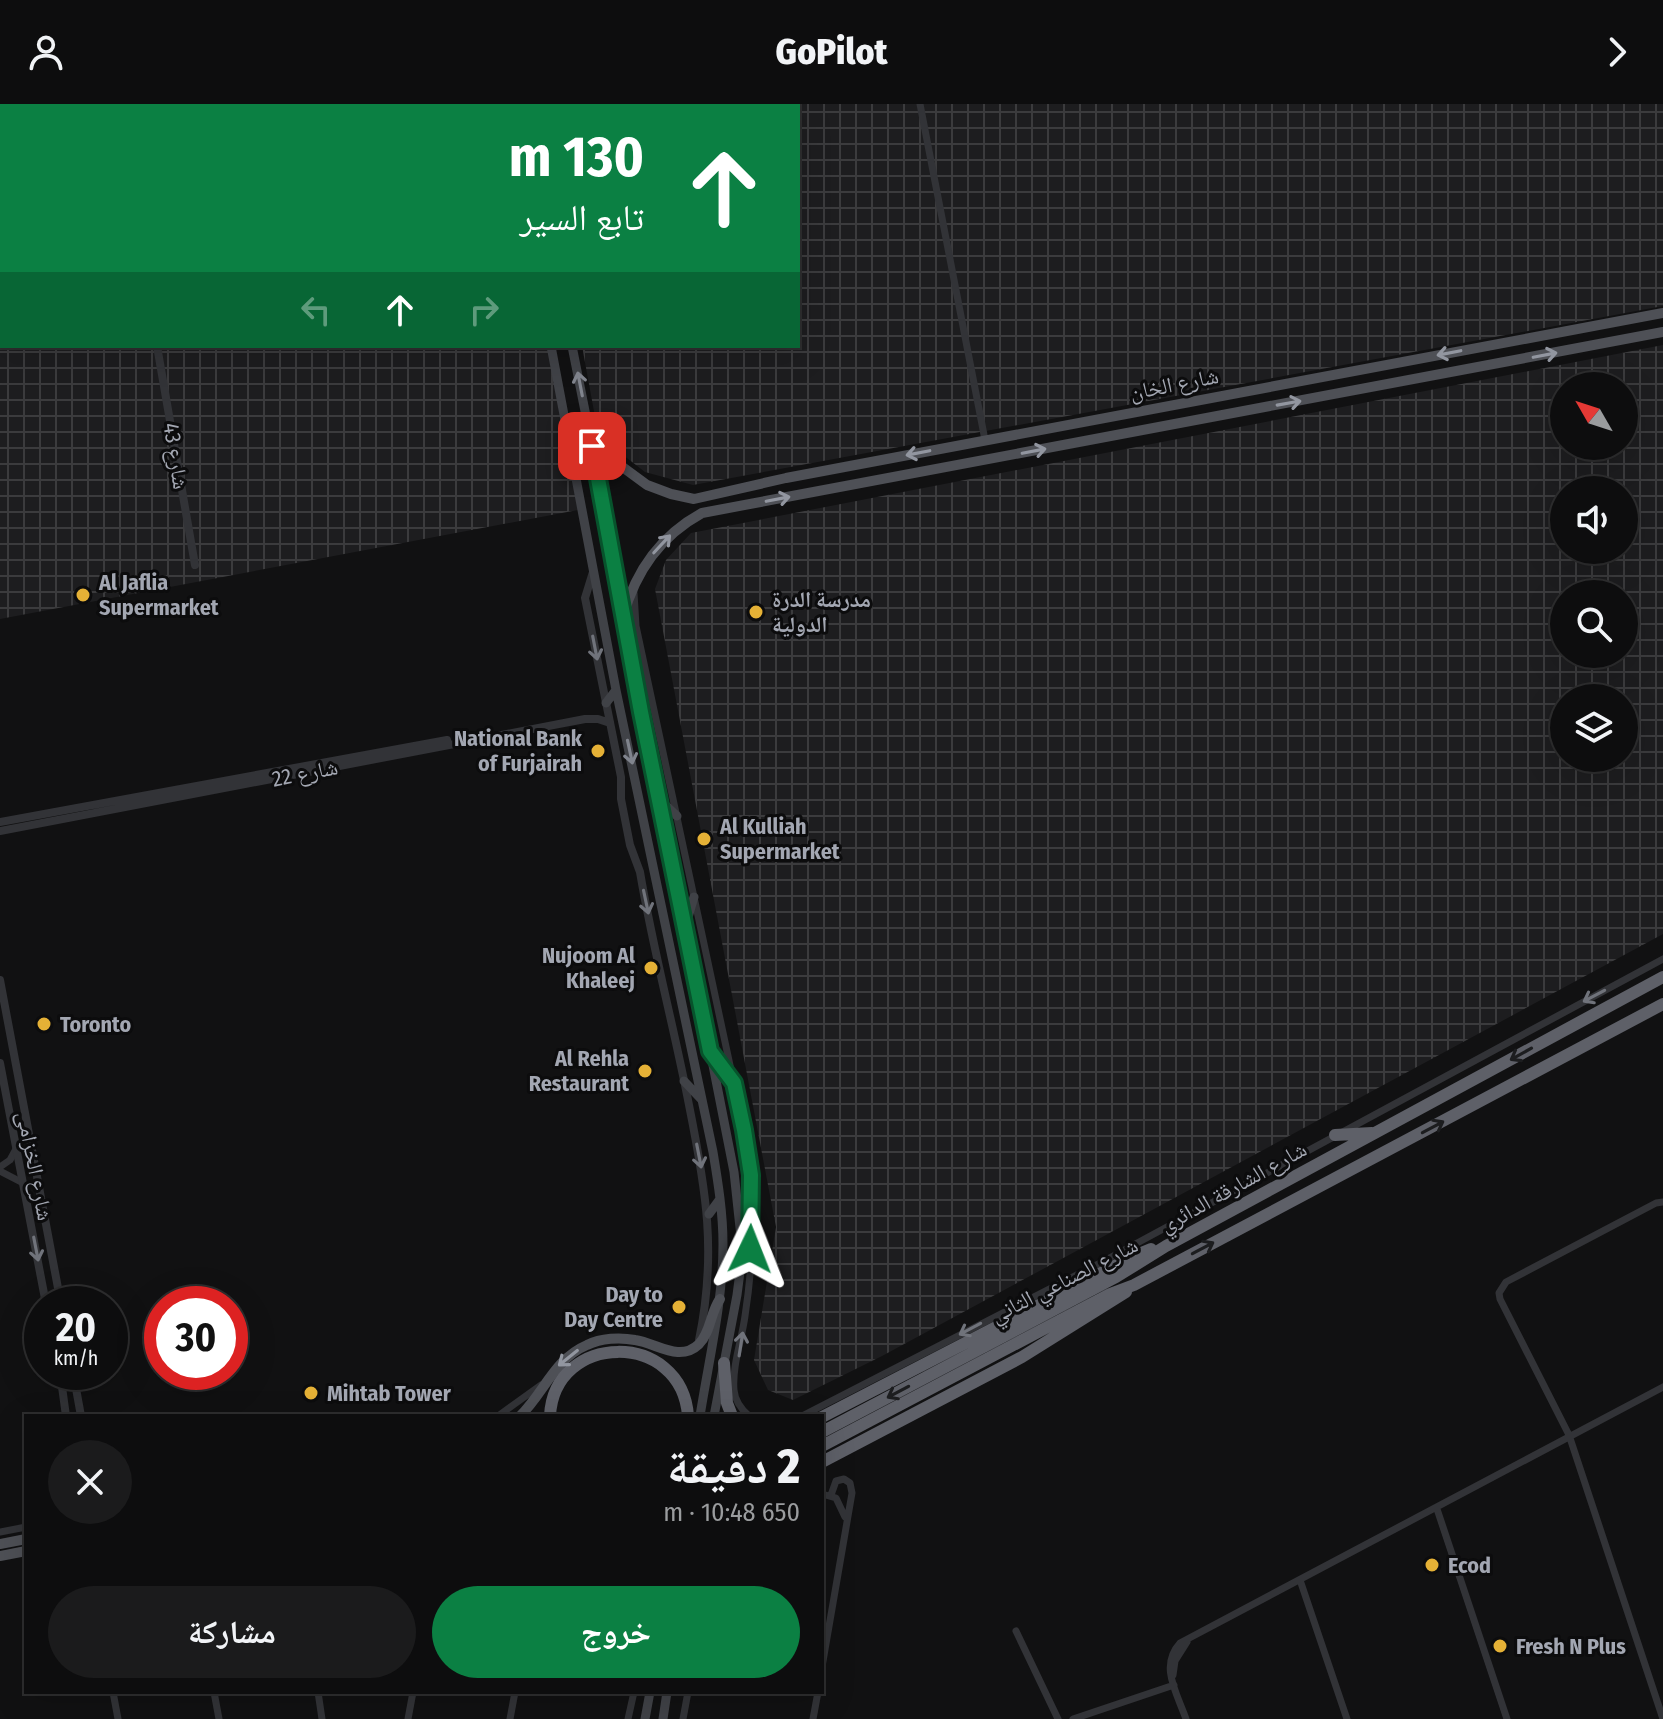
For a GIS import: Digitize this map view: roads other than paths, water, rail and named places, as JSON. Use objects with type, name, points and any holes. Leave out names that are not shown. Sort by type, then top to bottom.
[{"type":"highway","name":"شارع الشارقة الدائري","points":[[824,1444],[840,1430],[1116,1277],[1166,1246],[1663,977]]},
{"type":"highway","name":"شارع الشارقة الدائري","points":[[824,1432],[840,1430],[1110,1294],[1134,1285],[1663,1004]]},
{"type":"highway","points":[[1335,1135],[1376,1133]]},
{"type":"highway","points":[[824,1416],[1134,1256],[1166,1246]]},
{"type":"highway","points":[[824,1464],[1022,1357],[1115,1301],[1134,1285]]},
{"type":"highway","points":[[550,1414],[555,1394],[570,1371],[592,1356],[623,1351],[650,1359],[674,1378],[682,1391],[688,1414]]},
{"type":"highway","points":[[724,1363],[727,1403],[731,1414]]},
{"type":"main road","name":"شارع الخان","points":[[587,422],[601,448],[629,472],[655,488],[694,499],[985,440],[1663,313]]},
{"type":"main road","name":"شارع الخان","points":[[633,585],[644,565],[664,541],[702,513],[1663,332]]},
{"type":"main road","points":[[551,348],[616,690],[703,1102],[720,1199],[723,1245],[720,1299],[700,1414]]},
{"type":"main road","points":[[572,348],[623,617],[731,1148],[741,1226],[741,1264],[714,1414]]},
{"type":"main road","points":[[623,617],[633,585]]},
{"type":"main road","points":[[606,703],[616,690]]},
{"type":"main road","points":[[661,801],[677,816]]},
{"type":"main road","points":[[685,927],[694,897]]},
{"type":"main road","points":[[710,1051],[734,1083]]},
{"type":"main road","points":[[684,1081],[703,1102]]},
{"type":"main road","points":[[709,1214],[720,1199]]},
{"type":"main road","points":[[741,1264],[750,1249]]},
{"type":"main road","points":[[522,1414],[566,1357],[589,1344],[633,1339],[677,1353],[698,1344],[706,1334],[720,1299]]},
{"type":"main road","points":[[1,1553],[24,1540]]},
{"type":"main road","points":[[1,1553],[24,1551]]},
{"type":"main road","points":[[645,1719],[650,1694]]},
{"type":"main road","points":[[663,1719],[667,1694]]},
{"type":"street","points":[[920,104],[985,440]]},
{"type":"street","name":"شارع 43","points":[[157,348],[195,565]]},
{"type":"street","points":[[593,572],[585,598],[630,845],[640,872],[709,1214],[709,1282],[698,1344]]},
{"type":"street","points":[[633,585],[636,626],[751,1175],[746,1312],[734,1388],[737,1401],[747,1414]]},
{"type":"street","name":"شارع 22","points":[[0,822],[589,714],[606,703]]},
{"type":"street","name":"شارع 22","points":[[0,831],[585,719],[610,723]]},
{"type":"street","name":"شارع الصناعي الثاني","points":[[806,1414],[1102,1262],[1663,959]]},
{"type":"street","name":"شارع الخزامى","points":[[0,980],[58,1286]]},
{"type":"street","name":"شارع الخزامى","points":[[0,1063],[43,1286]]},
{"type":"street","points":[[16,1149],[0,1169],[23,1184]]},
{"type":"street","points":[[1663,1204],[1651,1205],[1512,1279],[1503,1305],[1569,1435],[1663,1719]]},
{"type":"street","points":[[501,1414],[547,1382]]},
{"type":"street","points":[[1186,1719],[1174,1685],[1175,1661],[1194,1636],[1663,1387]]},
{"type":"street","points":[[64,1390],[66,1414]]},
{"type":"street","points":[[76,1390],[81,1414]]},
{"type":"street","points":[[824,1655],[852,1493],[850,1483],[844,1479],[836,1481],[831,1495]]},
{"type":"street","points":[[824,1494],[831,1495],[841,1505],[846,1523]]},
{"type":"street","points":[[1437,1509],[1507,1719]]},
{"type":"street","points":[[0,1532],[24,1527]]},
{"type":"street","points":[[1300,1580],[1347,1719]]},
{"type":"street","points":[[1016,1631],[1058,1719]]},
{"type":"street","points":[[1073,1719],[1174,1685]]},
{"type":"street","points":[[113,1694],[118,1719]]},
{"type":"street","points":[[214,1694],[219,1719]]},
{"type":"street","points":[[318,1694],[322,1719]]},
{"type":"street","points":[[408,1719],[413,1694]]},
{"type":"street","points":[[510,1719],[515,1694]]},
{"type":"street","points":[[628,1719],[634,1694]]},
{"type":"street","points":[[683,1719],[688,1694]]},
{"type":"street","points":[[813,1719],[818,1694]]},
{"type":"place","name":"Al Jaflia Supermarket","points":[[83,595]]},
{"type":"place","name":"مدرسة الدرة الدولية","points":[[756,612]]},
{"type":"place","name":"National Bank of Furjairah","points":[[598,751]]},
{"type":"place","name":"Al Kulliah Supermarket","points":[[704,839]]},
{"type":"place","name":"Nujoom Al Khaleej","points":[[651,968]]},
{"type":"place","name":"Toronto","points":[[44,1024]]},
{"type":"place","name":"Al Rehla Restaurant","points":[[645,1071]]},
{"type":"place","name":"Day to Day Centre","points":[[679,1307]]},
{"type":"place","name":"Mihtab Tower","points":[[311,1393]]},
{"type":"place","name":"Ecod","points":[[1432,1565]]},
{"type":"place","name":"Fresh N Plus","points":[[1500,1646]]}]
